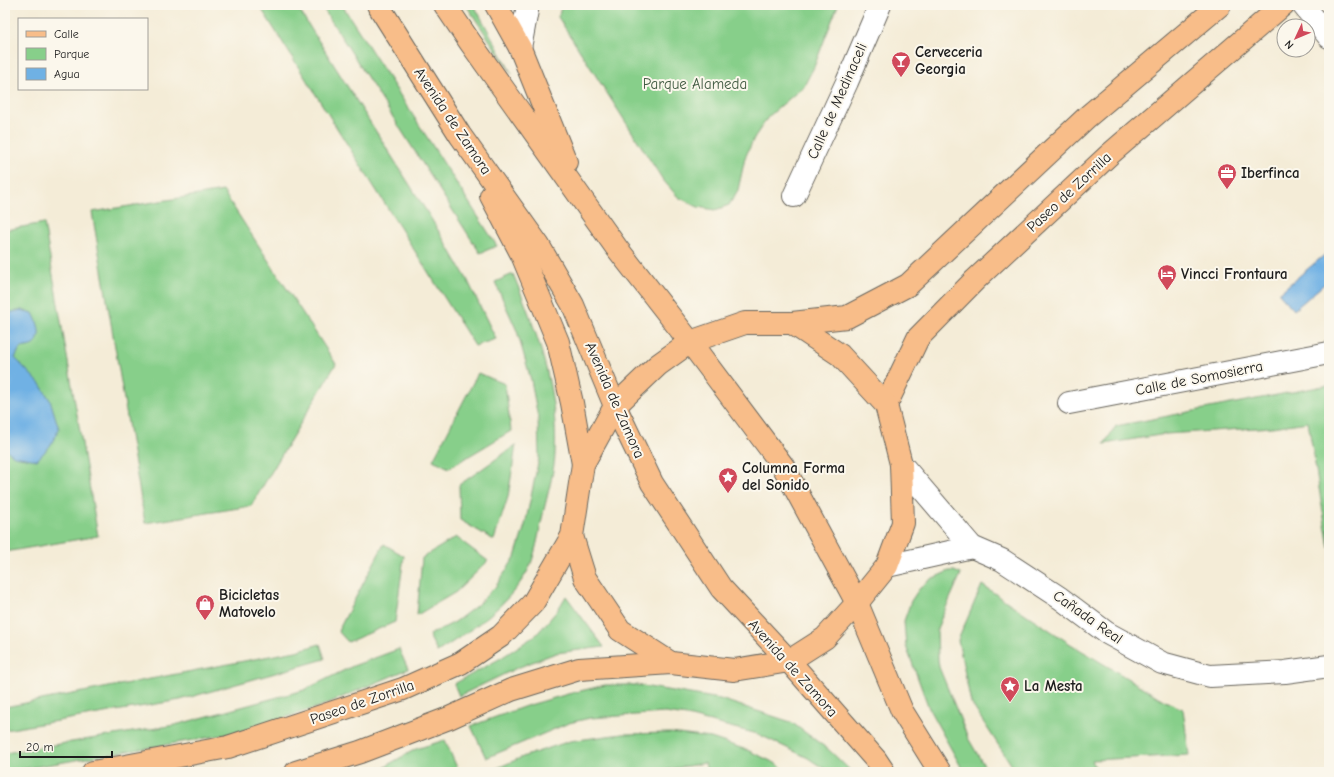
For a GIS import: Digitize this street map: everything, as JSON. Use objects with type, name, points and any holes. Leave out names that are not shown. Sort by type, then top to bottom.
[{"type":"main road","name":"Avenida de Zamora","points":[[378,5],[460,135],[539,246],[573,305],[615,406],[652,483],[721,588],[876,760],[884,772]]},
{"type":"main road","points":[[445,5],[616,247],[690,342],[783,466],[857,604],[902,710],[940,772]]},
{"type":"main road","points":[[496,5],[520,48],[579,194]]},
{"type":"main road","name":"Paseo de Zorrilla","points":[[93,772],[228,747],[403,689],[440,674],[461,663],[501,636],[533,603],[572,536],[583,464],[615,406],[658,365],[690,342],[745,322],[792,323],[847,317],[908,285],[1087,117],[1220,5]]},
{"type":"main road","name":"Paseo de Zorrilla","points":[[886,406],[918,338],[975,280],[1110,154],[1283,5]]},
{"type":"main road","points":[[460,135],[522,255],[558,342],[572,403],[583,464]]},
{"type":"main road","name":"Paseo de Zorrilla","points":[[296,772],[360,752],[449,718],[511,690],[579,670],[671,663],[734,670],[789,662],[825,638],[857,604],[887,566],[903,523],[901,464],[886,406],[840,355],[792,323]]},
{"type":"main road","name":"Paseo de Zorrilla","points":[[572,536],[585,578],[620,630],[671,663]]},
{"type":"street","points":[[520,48],[528,5]]},
{"type":"street","name":"Calle de Medinaceli","points":[[794,196],[847,82],[880,5]]},
{"type":"street","points":[[1303,5],[1329,37]]},
{"type":"street","name":"Calle de Somosierra","points":[[1069,403],[1329,353]]},
{"type":"street","name":"Cañada Real","points":[[901,464],[972,547],[1002,560],[1060,598],[1107,633],[1162,663],[1210,676],[1284,672],[1329,666]]},
{"type":"street","points":[[887,566],[972,547]]},
{"type":"green space","points":[[259,5],[296,5],[432,220],[467,279],[496,339],[475,346]]},
{"type":"green space","points":[[321,5],[342,5],[497,246],[480,253]]},
{"type":"green space","points":[[466,5],[474,5],[512,74]]},
{"type":"green space","name":"Parque Alameda","points":[[562,5],[838,5],[814,67],[804,86],[768,117],[754,138],[745,158],[738,190],[729,205],[715,210],[698,207],[678,197],[663,180],[558,17]]},
{"type":"green space","points":[[223,191],[336,364],[251,506],[145,523],[92,212]]},
{"type":"green space","points":[[44,223],[98,536],[5,552],[5,230]]},
{"type":"green space","points":[[513,274],[538,340],[550,385],[554,408],[555,431],[555,455],[552,477],[532,560],[519,585],[498,607],[475,627],[437,652],[429,635],[455,622],[476,606],[496,586],[515,557],[525,525],[539,458],[538,418],[531,380],[517,331],[495,282]]},
{"type":"green space","points":[[478,373],[505,384],[511,431],[449,468],[433,460]]},
{"type":"green space","points":[[1329,385],[1329,548],[1308,422],[1272,427],[1166,434],[1104,444],[1116,426]]},
{"type":"green space","points":[[516,445],[508,497],[494,540],[460,520],[459,485]]},
{"type":"green space","points":[[456,537],[488,561],[456,592],[417,615],[422,558]]},
{"type":"green space","points":[[384,544],[404,556],[395,622],[348,642],[338,631]]},
{"type":"green space","points":[[949,571],[954,571],[961,574],[937,630],[939,667],[968,738],[988,772],[964,772],[930,711],[906,646],[904,621],[911,601],[919,589],[931,579]]},
{"type":"green space","points":[[982,585],[1069,643],[1165,701],[1183,709],[1189,755],[1092,760],[1097,772],[1016,772],[971,703],[958,640]]},
{"type":"green space","points":[[566,596],[604,647],[556,653],[517,668],[459,696],[454,684],[501,658],[536,635],[557,611]]},
{"type":"green space","points":[[320,644],[325,659],[180,700],[5,730],[5,707],[296,651]]},
{"type":"green space","points":[[399,649],[408,669],[319,707],[235,733],[5,772],[5,753],[175,725],[304,690],[353,666]]},
{"type":"green space","points":[[605,685],[637,685],[720,699],[791,722],[829,750],[852,772],[829,772],[808,758],[758,734],[687,716],[665,713],[590,718],[569,723],[486,758],[471,726],[526,706]]},
{"type":"green space","points":[[670,733],[711,738],[747,750],[775,763],[788,772],[707,772],[705,763],[654,772],[488,772],[525,756],[570,741],[622,734]]},
{"type":"green space","points":[[445,740],[458,770],[454,772],[379,772],[391,763],[416,749]]},
{"type":"water","points":[[1329,251],[1329,280],[1294,310],[1279,293]]},
{"type":"water","points":[[21,310],[33,313],[37,321],[39,334],[33,345],[20,348],[15,358],[40,384],[50,400],[59,429],[50,446],[37,460],[14,456],[5,449],[5,317],[12,312]]},
{"type":"place","name":"Cerveceria Georgia","points":[[901,78]]},
{"type":"place","name":"Iberfinca","points":[[1227,190]]},
{"type":"place","name":"Vincci Frontaura","points":[[1167,291]]},
{"type":"place","name":"Columna Forma del Sonido","points":[[728,494]]},
{"type":"place","name":"Bicicletas Matovelo","points":[[205,621]]},
{"type":"place","name":"La Mesta","points":[[1010,703]]}]
